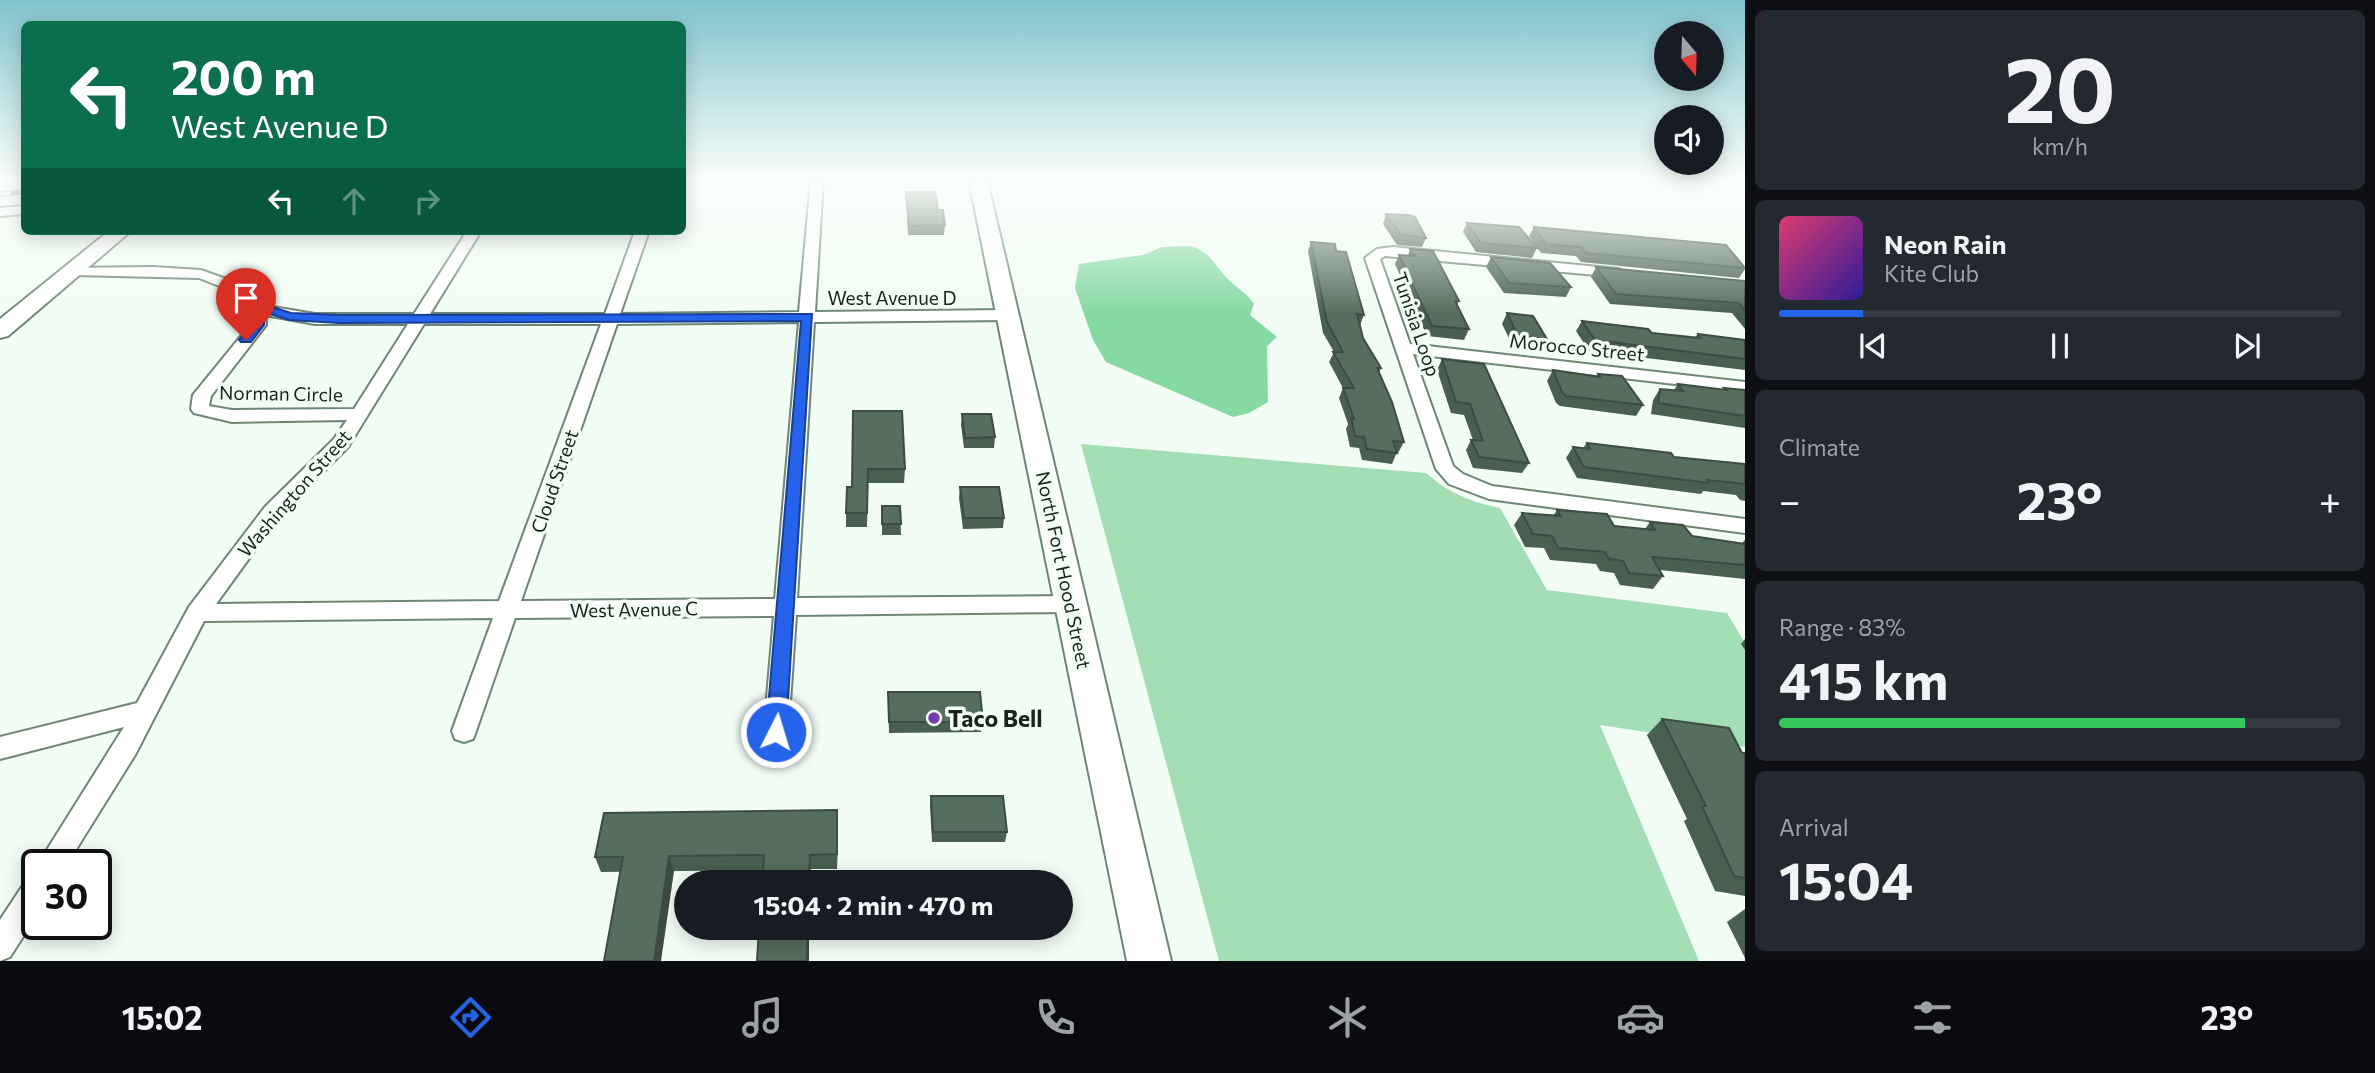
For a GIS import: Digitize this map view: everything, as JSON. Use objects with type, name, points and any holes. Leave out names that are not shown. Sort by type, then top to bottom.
[{"type":"main road","name":"North Fort Hood Street","points":[[988,225],[1149,961]]},
{"type":"main road","points":[[0,331],[116,235]]},
{"type":"street","points":[[776,732],[814,225]]},
{"type":"street","name":"Washington Street","points":[[61,849],[126,747],[197,613],[272,512],[326,461],[361,414],[472,235]]},
{"type":"street","name":"Cloud Street","points":[[464,730],[641,235]]},
{"type":"street","name":"Tunisia Loop","points":[[1637,274],[1382,252],[1372,258],[1445,469],[1455,479],[1489,492],[1745,526]]},
{"type":"street","name":"West Avenue D","points":[[74,271],[201,274],[232,286],[257,305],[289,317],[610,319],[1008,315]]},
{"type":"street","name":"Norman Circle","points":[[257,305],[258,325],[202,395],[200,409],[232,416],[361,414]]},
{"type":"street","name":"Morocco Street","points":[[1404,348],[1745,387]]},
{"type":"street","name":"West Avenue C","points":[[197,613],[1072,604]]},
{"type":"street","points":[[0,748],[145,711]]},
{"type":"street","points":[[0,947],[21,914]]},
{"type":"shaded area","points":[[1189,246],[1207,255],[1230,281],[1249,297],[1254,304],[1250,315],[1277,337],[1267,346],[1268,402],[1249,413],[1233,417],[1106,362],[1093,340],[1075,288],[1079,264],[1143,255],[1162,247]]},
{"type":"shaded area","points":[[1081,444],[1426,473],[1460,496],[1500,508],[1547,590],[1727,613],[1745,643],[1745,747],[1600,725],[1699,961],[1219,961]]},
{"type":"building","points":[[1394,225],[1419,225],[1426,238],[1401,235]]},
{"type":"building","points":[[1468,225],[1519,227],[1537,248],[1481,243]]},
{"type":"building","points":[[1534,227],[1726,245],[1745,268],[1586,253],[1581,247],[1546,244]]},
{"type":"building","points":[[1311,242],[1335,244],[1336,251],[1346,252],[1364,315],[1357,314],[1363,338],[1381,368],[1377,368],[1392,402],[1404,442],[1393,441],[1397,453],[1367,449],[1364,437],[1355,436],[1351,418],[1354,419],[1343,388],[1354,388],[1333,352],[1343,352],[1327,322]]},
{"type":"building","points":[[1410,249],[1433,251],[1459,301],[1455,301],[1469,329],[1432,326],[1399,255],[1415,256]]},
{"type":"building","points":[[1491,257],[1550,263],[1571,287],[1509,283]]},
{"type":"building","points":[[1596,267],[1745,281],[1745,311],[1739,303],[1616,294]]},
{"type":"building","points":[[1507,313],[1533,316],[1547,339],[1518,336]]},
{"type":"building","points":[[1582,321],[1648,329],[1652,333],[1700,338],[1698,334],[1745,340],[1745,359],[1595,340]]},
{"type":"building","points":[[1442,359],[1484,364],[1529,463],[1479,457],[1471,440],[1483,441],[1470,404],[1456,402]]},
{"type":"building","points":[[1553,370],[1600,377],[1598,374],[1622,376],[1643,405],[1566,396]]},
{"type":"building","points":[[1678,384],[1745,390],[1745,416],[1658,403],[1660,389],[1683,391]]},
{"type":"building","points":[[853,411],[902,411],[905,469],[868,469],[867,513],[846,513],[847,487],[852,487]]},
{"type":"building","points":[[962,414],[991,414],[995,437],[965,438]]},
{"type":"building","points":[[1587,443],[1671,453],[1674,457],[1745,464],[1745,484],[1707,480],[1709,483],[1584,467],[1573,447],[1590,449]]},
{"type":"building","points":[[960,487],[999,487],[1004,518],[964,518]]},
{"type":"building","points":[[882,506],[900,506],[901,524],[882,524]]},
{"type":"building","points":[[1557,510],[1607,514],[1614,526],[1655,530],[1650,522],[1683,525],[1692,536],[1745,544],[1745,565],[1652,557],[1663,576],[1629,573],[1623,561],[1609,559],[1605,552],[1558,548],[1552,536],[1533,534],[1522,513],[1561,516]]},
{"type":"building","name":"Taco Bell","points":[[888,692],[980,692],[983,722],[889,722]]},
{"type":"building","points":[[1662,719],[1729,728],[1742,753],[1745,753],[1745,878],[1734,876],[1702,806],[1706,806]]},
{"type":"building","points":[[931,796],[1003,796],[1007,832],[933,832]]},
{"type":"building","points":[[837,810],[837,854],[810,855],[809,870],[763,870],[764,855],[669,856],[654,961],[604,961],[623,857],[595,857],[604,813]]},
{"type":"building","points":[[758,940],[808,940],[807,961],[757,961]]},
{"type":"place","name":"Taco Bell","points":[[934,718]]},
{"type":"route","points":[[246,340],[258,325],[260,318],[257,305],[268,312],[289,317],[339,319],[808,317],[776,732]]}]
